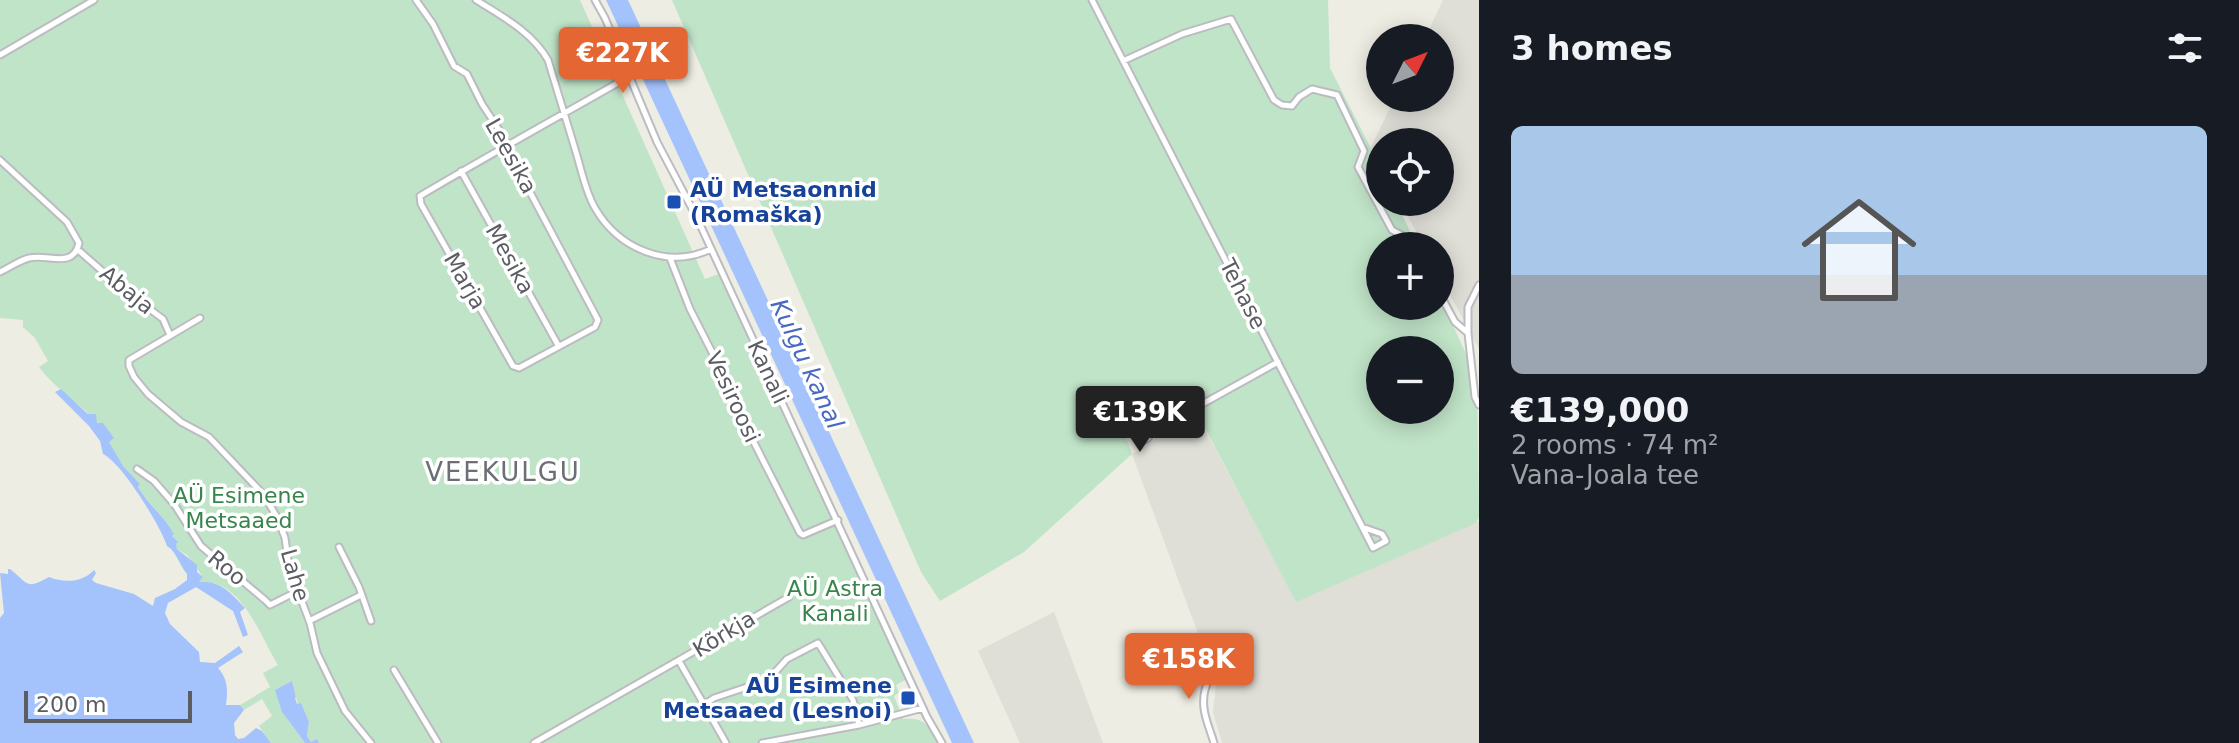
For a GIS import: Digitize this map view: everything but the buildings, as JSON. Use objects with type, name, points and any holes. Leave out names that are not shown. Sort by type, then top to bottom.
[{"type":"street","points":[[0,55],[94,0]]},
{"type":"street","name":"Leesika","points":[[416,0],[433,24],[454,66],[467,74],[505,139],[506,147],[598,320],[595,327],[558,346]]},
{"type":"street","points":[[476,0],[512,23],[541,47],[548,60],[592,204],[602,221],[637,250],[670,258],[711,249]]},
{"type":"street","name":"Kanali","points":[[595,0],[657,142],[697,218],[923,708],[942,743]]},
{"type":"street","name":"Tehase","points":[[1092,0],[1278,362],[1362,527],[1373,548],[1386,541],[1382,534],[1362,527]]},
{"type":"street","points":[[1123,61],[1182,34],[1231,19],[1274,100],[1292,106],[1312,89],[1337,95],[1364,151],[1358,167],[1396,232]]},
{"type":"street","points":[[461,171],[630,76]]},
{"type":"street","points":[[0,160],[67,222],[79,243],[67,259],[28,258],[0,272]]},
{"type":"street","name":"Marja","points":[[461,171],[420,196],[421,204],[513,366],[519,368],[558,346]]},
{"type":"street","name":"Mesika","points":[[461,171],[558,346]]},
{"type":"street","name":"Abaja","points":[[77,249],[163,319],[170,335]]},
{"type":"street","name":"Vesiroosi","points":[[670,258],[735,405],[800,533],[810,533],[838,520]]},
{"type":"street","points":[[1479,285],[1468,307],[1475,397],[1479,405]]},
{"type":"street","points":[[170,335],[200,318]]},
{"type":"street","points":[[1454,320],[1468,333]]},
{"type":"street","name":"Lahe","points":[[170,335],[129,360],[134,377],[148,394],[181,422],[209,437],[263,494],[285,538],[289,567],[317,653],[345,711],[371,743]]},
{"type":"street","points":[[1150,433],[1278,362]]},
{"type":"street","name":"Roo","points":[[137,469],[154,481],[174,504],[201,546],[270,605],[298,591]]},
{"type":"street","points":[[339,547],[371,621]]},
{"type":"street","points":[[309,621],[361,595]]},
{"type":"street","name":"Kõrkja","points":[[534,743],[789,597]]},
{"type":"street","points":[[705,704],[714,698],[768,680],[787,659],[818,643],[853,700],[859,725]]},
{"type":"street","points":[[1212,651],[1212,674],[1205,692],[1203,710],[1214,743]]},
{"type":"street","points":[[679,661],[726,743]]},
{"type":"street","points":[[394,670],[438,743]]},
{"type":"street","points":[[762,743],[859,725],[923,708]]},
{"type":"shaded area","points":[[1443,0],[1479,0],[1479,349],[1454,302],[1454,232],[1416,232],[1408,216],[1454,216],[1454,128],[1380,128],[1388,112],[1454,112],[1454,24],[1432,24]]},
{"type":"shaded area","points":[[1196,412],[1296,601],[1479,521],[1479,743],[1222,743],[1213,712],[1220,651],[1204,650],[1132,454]]},
{"type":"shaded area","points":[[1054,612],[1103,743],[1020,743],[978,651]]},
{"type":"green space","points":[[0,0],[580,0],[705,279],[719,274],[907,679],[896,685],[899,693],[894,696],[903,719],[916,719],[925,724],[938,743],[319,743],[317,740],[311,742],[307,736],[309,722],[301,704],[298,705],[292,682],[287,719],[305,743],[271,743],[259,726],[272,716],[262,699],[244,710],[240,705],[270,687],[263,673],[278,665],[248,611],[227,589],[214,583],[199,582],[203,577],[187,555],[177,549],[170,527],[142,493],[138,487],[140,484],[123,466],[108,442],[113,437],[103,424],[98,423],[39,367],[48,361],[35,338],[23,327],[23,320],[0,318]]},
{"type":"green space","points":[[672,0],[1328,0],[1330,68],[1366,139],[1366,216],[1403,216],[1410,232],[1366,232],[1366,320],[1451,320],[1477,378],[1479,517],[1476,523],[1296,602],[1191,401],[1153,421],[1119,418],[1132,454],[1024,552],[940,601],[921,572]]},
{"type":"water","points":[[606,0],[628,0],[974,743],[952,743]]},
{"type":"water","points":[[61,389],[88,414],[96,414],[97,423],[103,423],[114,438],[109,442],[123,466],[140,484],[138,487],[142,493],[174,534],[177,549],[197,565],[197,572],[203,577],[199,582],[219,585],[245,608],[240,612],[248,635],[243,637],[233,611],[196,587],[168,603],[165,613],[170,624],[199,652],[200,662],[215,663],[239,646],[243,652],[218,668],[226,685],[226,705],[240,705],[244,710],[234,723],[235,735],[238,739],[244,738],[256,728],[271,743],[0,743],[0,618],[4,613],[0,573],[8,574],[10,569],[24,582],[31,584],[49,577],[78,580],[94,570],[96,573],[92,580],[96,583],[134,594],[153,606],[155,598],[187,580],[187,574],[167,546],[140,496],[120,469],[103,454],[100,441],[89,426],[55,392]]},
{"type":"water","points":[[292,681],[297,704],[301,703],[309,722],[307,736],[311,742],[317,739],[319,743],[305,743],[282,712],[275,690]]},
{"type":"place","name":"AÜ Metsaonnid (Romaška)","points":[[674,202]]},
{"type":"place","name":"AÜ Esimene Metsaaed (Lesnoi)","points":[[908,698]]},
{"type":"district","name":"VEEKULGU","points":[[503,472]]},
{"type":"water label","name":"Kulgu kanal","points":[[807,364]]},
{"type":"park label","name":"AÜ Esimene Metsaaed","points":[[239,508]]},
{"type":"park label","name":"AÜ Astra Kanali","points":[[835,600]]}]
